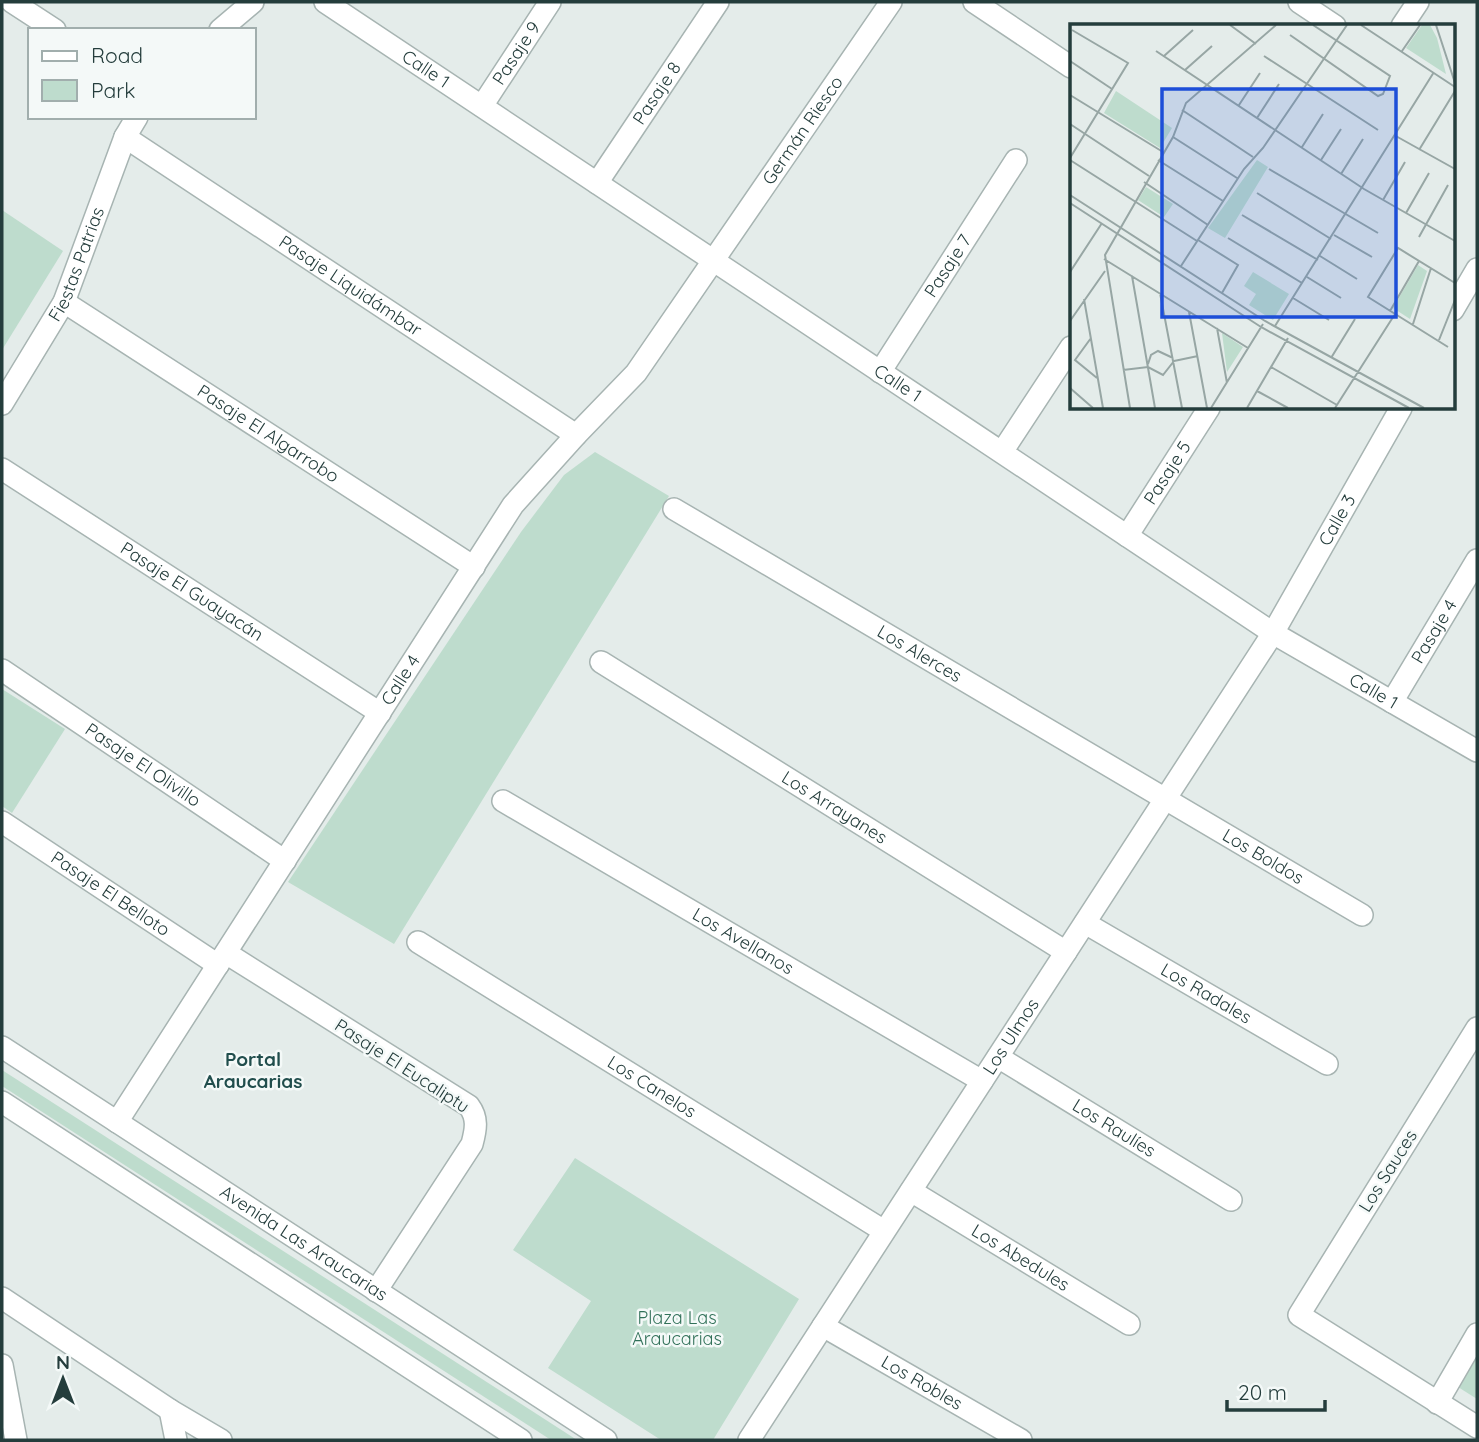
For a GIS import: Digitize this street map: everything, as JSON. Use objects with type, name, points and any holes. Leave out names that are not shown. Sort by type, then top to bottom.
[{"type":"street","points":[[12,2],[52,28]]},
{"type":"street","points":[[222,28],[253,2]]},
{"type":"street","name":"Calle 1","points":[[325,2],[1273,633],[1477,751]]},
{"type":"street","name":"Pasaje 9","points":[[482,106],[550,2]]},
{"type":"street","name":"Pasaje 8","points":[[597,183],[718,2]]},
{"type":"street","name":"Germán Riesco","points":[[714,261],[891,2]]},
{"type":"street","points":[[974,2],[1070,66]]},
{"type":"street","points":[[1299,2],[1332,24]]},
{"type":"street","points":[[1403,24],[1418,2]]},
{"type":"street","name":"Fiestas Patrias","points":[[3,400],[64,302],[125,137],[136,119]]},
{"type":"street","name":"Pasaje Liquidámbar","points":[[125,137],[576,435]]},
{"type":"street","name":"Pasaje 7","points":[[880,372],[1016,160]]},
{"type":"street","name":"Calle 4","points":[[117,1122],[513,505],[636,373],[714,261]]},
{"type":"street","points":[[1464,302],[1477,270]]},
{"type":"street","name":"Pasaje El Algarrobo","points":[[64,302],[474,567]]},
{"type":"street","points":[[1002,453],[1070,349]]},
{"type":"street","name":"Pasaje 5","points":[[1127,536],[1208,410]]},
{"type":"street","name":"Calle 3","points":[[1273,633],[1400,410]]},
{"type":"street","name":"Pasaje El Guayacán","points":[[2,469],[380,713]]},
{"type":"street","name":"Los Alerces","points":[[674,509],[1167,798]]},
{"type":"street","name":"Pasaje 4","points":[[1392,702],[1477,560]]},
{"type":"street","name":"Los Ulmos","points":[[749,1440],[1273,633]]},
{"type":"street","name":"Los Arrayanes","points":[[601,663],[1066,952]]},
{"type":"street","name":"Pasaje El Olivillo","points":[[2,670],[285,861]]},
{"type":"street","name":"Los Boldos","points":[[1167,798],[1362,915]]},
{"type":"street","name":"Los Avellanos","points":[[503,801],[982,1081]]},
{"type":"street","name":"Pasaje El Belloto","points":[[2,822],[222,959]]},
{"type":"street","name":"Los Radales","points":[[1085,923],[1327,1063]]},
{"type":"street","name":"Los Canelos","points":[[418,942],[884,1231]]},
{"type":"street","name":"Pasaje El Eucaliptu","points":[[222,959],[469,1106],[476,1115],[476,1132],[472,1144],[376,1291]]},
{"type":"street","name":"Los Sauces","points":[[1437,1403],[1299,1315],[1477,1028]]},
{"type":"street","name":"Avenida Las Araucarias","points":[[2,1047],[606,1440]]},
{"type":"street","name":"Los Raulíes","points":[[998,1057],[1231,1200]]},
{"type":"street","points":[[2,1101],[521,1440]]},
{"type":"street","name":"Los Abedules","points":[[911,1191],[1129,1324]]},
{"type":"street","points":[[2,1298],[170,1410],[221,1440]]},
{"type":"street","name":"Los Robles","points":[[823,1326],[1021,1440]]},
{"type":"street","points":[[1456,1440],[1473,1425],[1437,1403],[1477,1334]]},
{"type":"street","points":[[2,1365],[16,1440]]},
{"type":"street","points":[[170,1410],[176,1440]]},
{"type":"green space","points":[[2,210],[63,251],[2,350]]},
{"type":"green space","points":[[595,452],[669,496],[394,944],[288,882],[521,532],[564,475]]},
{"type":"green space","points":[[2,689],[65,729],[12,813],[2,806]]},
{"type":"green space","points":[[2,1070],[577,1440],[551,1440],[2,1086]]},
{"type":"green space","name":"Plaza Las Araucarias","points":[[575,1158],[799,1299],[713,1440],[661,1440],[548,1368],[591,1301],[513,1250]]},
{"type":"green space","points":[[1477,1354],[1477,1399],[1458,1387]]},
{"type":"district","name":"Portal Araucarias","points":[[253,1070]]}]
